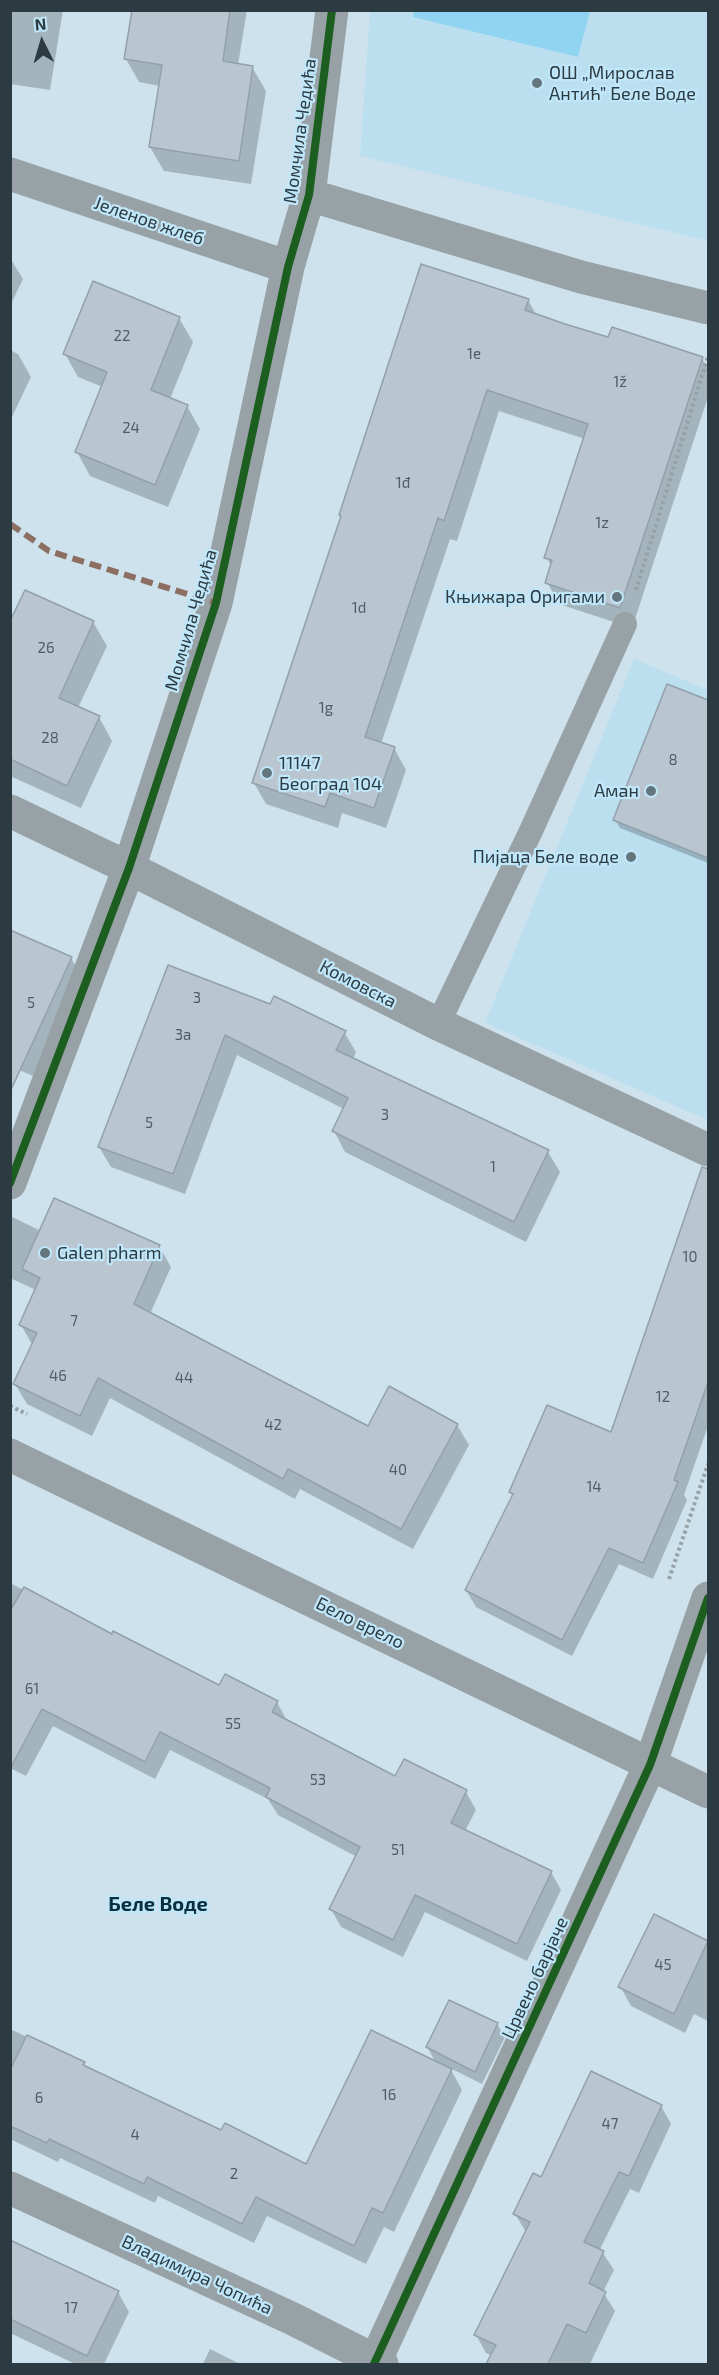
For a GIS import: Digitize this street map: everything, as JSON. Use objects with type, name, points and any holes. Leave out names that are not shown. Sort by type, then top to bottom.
[{"type":"street","name":"Момчила Чедића","points":[[10,1183],[129,868],[216,603],[288,267],[309,195],[332,10]]},
{"type":"street","name":"Јеленов жлеб","points":[[10,174],[288,267]]},
{"type":"street","name":"Момчила Чедића","points":[[309,195],[581,277],[708,308]]},
{"type":"street","name":"Комовска","points":[[10,811],[129,868],[438,1024],[708,1150]]},
{"type":"street","name":"Бело врело","points":[[10,1455],[708,1792]]},
{"type":"street","name":"Црвено барјаче","points":[[377,2363],[650,1765],[708,1598]]},
{"type":"street","name":"Владимира Чопића","points":[[10,2188],[282,2314],[377,2363]]},
{"type":"lane","points":[[438,1024],[625,624]]},
{"type":"path","points":[[625,624],[708,356]]},
{"type":"shaded area","points":[[414,10],[590,11],[578,57],[413,17]]},
{"type":"shaded area","name":"ОШ „Мирослав Антић” Беле Воде","points":[[370,11],[708,11],[708,241],[360,156]]},
{"type":"shaded area","name":"Пијаца Беле воде","points":[[634,659],[708,690],[708,1120],[485,1023]]},
{"type":"building","points":[[132,10],[230,10],[223,61],[253,66],[239,161],[149,147],[162,65],[124,59]]},
{"type":"building","points":[[421,264],[529,299],[525,310],[565,324],[608,337],[612,327],[703,357],[620,608],[545,583],[552,560],[544,558],[588,424],[487,390],[444,521],[438,518],[365,737],[395,747],[374,808],[330,793],[325,807],[252,783],[341,516],[339,515]]},
{"type":"building","points":[[93,281],[180,317],[151,390],[188,405],[155,485],[75,452],[107,372],[63,354]]},
{"type":"building","points":[[25,590],[94,621],[59,698],[100,716],[67,786],[10,759],[10,621]]},
{"type":"building","points":[[667,684],[708,700],[708,858],[613,820]]},
{"type":"building","points":[[10,930],[72,957],[10,1092]]},
{"type":"building","points":[[168,965],[270,1004],[274,996],[346,1031],[336,1050],[549,1150],[514,1222],[332,1131],[348,1098],[225,1035],[173,1174],[98,1147]]},
{"type":"building","points":[[702,1167],[708,1169],[708,1382],[674,1480],[678,1482],[643,1563],[609,1548],[562,1640],[465,1590],[513,1494],[509,1492],[547,1405],[611,1432]]},
{"type":"building","points":[[54,1198],[160,1245],[134,1304],[368,1426],[389,1386],[458,1424],[401,1529],[288,1469],[283,1479],[98,1378],[80,1416],[13,1384],[37,1333],[19,1325],[40,1278],[22,1269]]},
{"type":"building","points":[[24,1587],[112,1634],[113,1631],[219,1685],[225,1674],[278,1701],[272,1712],[395,1776],[404,1759],[467,1790],[451,1823],[552,1871],[517,1944],[415,1895],[393,1940],[329,1909],[360,1847],[266,1797],[270,1788],[160,1732],[145,1762],[42,1709],[10,1769],[10,1611]]},
{"type":"building","points":[[654,1914],[708,1941],[674,2014],[618,1987]]},
{"type":"building","points":[[449,2000],[498,2023],[475,2072],[426,2047]]},
{"type":"building","points":[[371,2030],[452,2069],[383,2213],[372,2208],[354,2246],[256,2197],[242,2224],[147,2177],[144,2184],[49,2139],[47,2143],[10,2126],[10,2070],[27,2035],[85,2062],[83,2065],[221,2130],[225,2123],[306,2164]]},
{"type":"building","points":[[591,2071],[662,2105],[629,2176],[619,2172],[584,2242],[604,2251],[589,2283],[606,2292],[586,2333],[567,2324],[548,2364],[486,2364],[496,2345],[474,2335],[530,2222],[513,2214],[533,2173],[541,2177]]},
{"type":"building","points":[[10,2240],[119,2291],[87,2356],[10,2319]]},
{"type":"marked path","points":[[10,524],[49,551],[216,603]]},
{"type":"cycle path","points":[[10,1183],[129,868],[216,603],[288,267],[309,195],[332,10]]},
{"type":"cycle path","points":[[374,2364],[650,1765],[708,1598]]},
{"type":"place","name":"ОШ „Мирослав Антић” Беле Воде","points":[[537,83]]},
{"type":"place","name":"Књижара Оригами","points":[[617,597]]},
{"type":"place","name":"11147 Београд 104","points":[[267,773]]},
{"type":"place","name":"Аман","points":[[651,791]]},
{"type":"place","name":"Пијаца Беле воде","points":[[631,857]]},
{"type":"place","name":"Galen pharm","points":[[45,1253]]},
{"type":"district","name":"Беле Воде","points":[[158,1904]]}]
